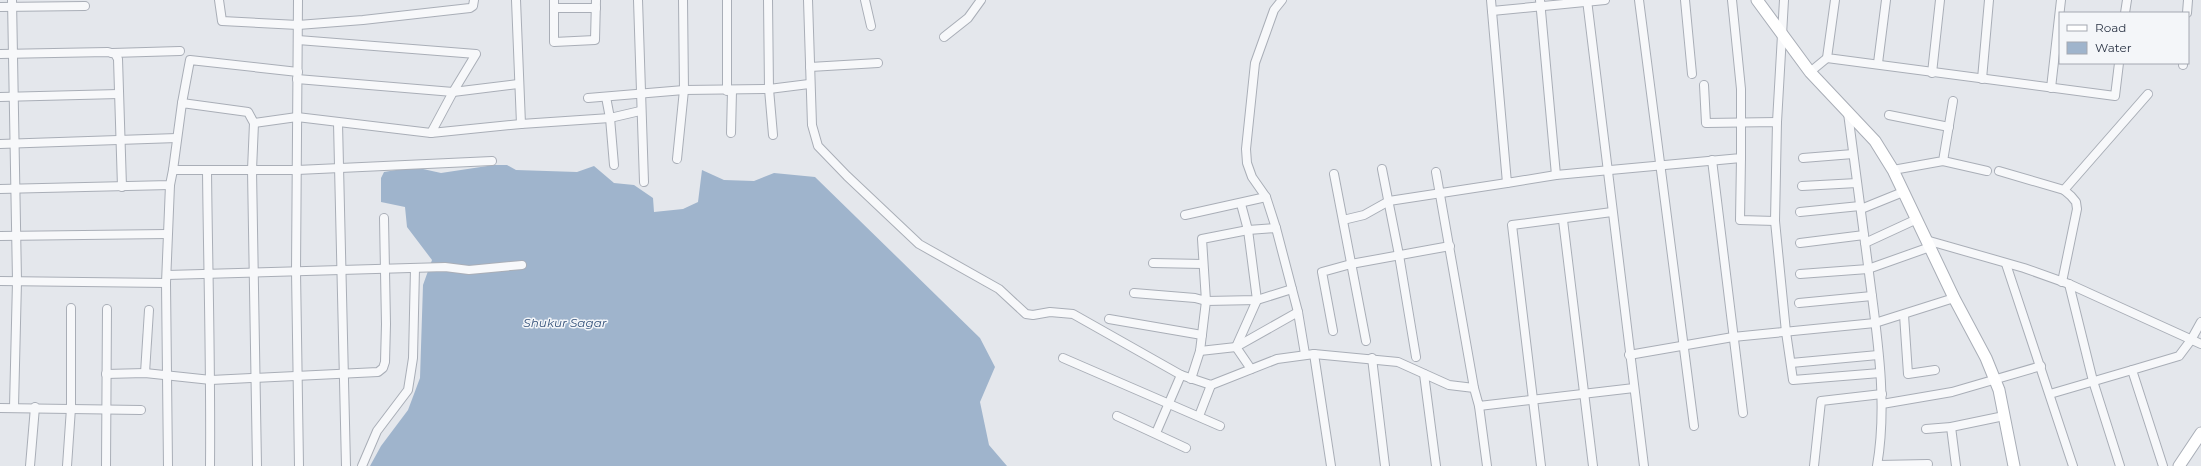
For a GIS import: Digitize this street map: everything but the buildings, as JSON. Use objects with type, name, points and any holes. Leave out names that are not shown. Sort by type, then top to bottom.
[{"type":"street","points":[[219,0],[222,20],[298,25],[363,20],[470,8],[473,6],[474,0]]},
{"type":"street","points":[[298,0],[296,271],[299,466]]},
{"type":"street","points":[[516,0],[518,84],[521,124]]},
{"type":"street","points":[[638,0],[640,111],[644,182]]},
{"type":"street","points":[[677,159],[684,90],[683,0]]},
{"type":"street","points":[[727,0],[731,133]]},
{"type":"street","points":[[768,0],[770,89],[773,135]]},
{"type":"street","points":[[808,0],[810,67],[809,84],[812,126],[818,146],[837,167],[919,244],[999,289],[1026,314],[1033,316],[1050,312],[1073,314],[1181,375],[1211,385],[1277,359],[1305,354],[1314,354],[1372,358],[1398,362],[1449,385],[1474,388]]},
{"type":"street","points":[[865,0],[871,26]]},
{"type":"street","points":[[944,37],[968,18],[981,0]]},
{"type":"street","points":[[1282,0],[1274,10],[1255,62],[1246,149],[1247,163],[1252,177],[1266,197],[1276,228],[1298,312],[1305,354]]},
{"type":"street","points":[[1491,0],[1507,183]]},
{"type":"street","points":[[1492,11],[1540,4],[1605,0]]},
{"type":"street","points":[[1639,0],[1682,346],[1694,426]]},
{"type":"street","points":[[1685,0],[1692,74]]},
{"type":"street","points":[[1732,0],[1741,89],[1740,220],[1776,221]]},
{"type":"street","points":[[1757,0],[1810,72],[1875,142],[1893,170],[1954,298],[1986,358],[1995,381],[2014,466]]},
{"type":"street","points":[[1784,0],[1777,122],[1776,221],[1786,332],[1793,380],[1880,374]]},
{"type":"street","points":[[1810,72],[1827,58],[1835,0]]},
{"type":"street","points":[[1878,63],[1886,0]]},
{"type":"street","points":[[1932,73],[1940,0]]},
{"type":"street","points":[[1982,79],[1989,0]]},
{"type":"street","points":[[2060,12],[2061,0]]},
{"type":"street","points":[[2126,12],[2127,0]]},
{"type":"street","points":[[2187,12],[2188,0]]},
{"type":"street","points":[[1587,1],[1644,466]]},
{"type":"street","points":[[12,3],[17,280],[14,407]]},
{"type":"street","points":[[0,7],[12,3],[85,6]]},
{"type":"street","points":[[554,4],[596,4],[595,40],[554,42],[554,4]]},
{"type":"street","points":[[1540,4],[1556,175]]},
{"type":"street","points":[[2051,88],[2059,18]]},
{"type":"street","points":[[298,40],[476,54],[431,133]]},
{"type":"street","points":[[0,54],[180,51]]},
{"type":"street","points":[[112,53],[118,59],[122,187]]},
{"type":"street","points":[[1827,58],[1878,63],[1932,73],[2115,96],[2119,64]]},
{"type":"street","points":[[168,466],[167,234],[170,185],[190,60],[297,76],[453,92],[518,84]]},
{"type":"street","points":[[810,67],[878,63]]},
{"type":"street","points":[[588,98],[684,90],[730,91],[770,89],[809,84]]},
{"type":"street","points":[[1704,85],[1706,123],[1777,122]]},
{"type":"street","points":[[0,97],[119,94]]},
{"type":"street","points":[[2064,190],[2148,94]]},
{"type":"street","points":[[606,97],[610,118],[614,165]]},
{"type":"street","points":[[1943,161],[1953,101]]},
{"type":"street","points":[[182,103],[248,112],[254,123],[252,170],[257,466]]},
{"type":"street","points":[[254,123],[297,117],[338,124],[431,133],[521,124],[610,118],[640,111]]},
{"type":"street","points":[[1848,113],[1872,296],[1882,394],[1882,440],[1877,466],[1928,464]]},
{"type":"street","points":[[1889,115],[1949,127]]},
{"type":"street","points":[[338,124],[346,466]]},
{"type":"street","points":[[0,144],[177,138]]},
{"type":"street","points":[[1803,158],[1853,154]]},
{"type":"street","points":[[1343,220],[1364,215],[1389,201],[1440,193],[1556,175],[1741,158]]},
{"type":"street","points":[[1712,160],[1743,413]]},
{"type":"street","points":[[173,170],[297,170],[492,161]]},
{"type":"street","points":[[1893,170],[1943,161],[1987,171]]},
{"type":"street","points":[[1382,169],[1399,255],[1416,357]]},
{"type":"street","points":[[208,170],[208,274],[211,380],[210,466]]},
{"type":"street","points":[[1999,170],[2064,190],[2076,202],[2077,208],[2065,283],[2093,381],[2120,466]]},
{"type":"street","points":[[1436,172],[1474,388],[1479,406],[1488,466]]},
{"type":"street","points":[[1334,174],[1366,341]]},
{"type":"street","points":[[1802,186],[1857,183]]},
{"type":"street","points":[[0,189],[170,185]]},
{"type":"street","points":[[1800,212],[1860,208],[1903,192]]},
{"type":"street","points":[[1185,215],[1241,204],[1266,197]]},
{"type":"street","points":[[1236,347],[1257,300],[1248,230],[1241,204]]},
{"type":"street","points":[[1541,466],[1512,225],[1563,220],[1612,212]]},
{"type":"street","points":[[106,374],[145,374],[211,380],[298,374],[378,372],[383,368],[386,324],[384,218]]},
{"type":"street","points":[[1800,243],[1865,239],[1917,219]]},
{"type":"street","points":[[1563,220],[1583,394],[1593,466]]},
{"type":"street","points":[[1191,379],[1200,351],[1206,301],[1202,239],[1248,230],[1276,228]]},
{"type":"street","points":[[0,236],[167,234]]},
{"type":"street","points":[[1800,274],[1868,269],[1928,244],[2006,264],[2065,283],[2201,344]]},
{"type":"street","points":[[1333,331],[1322,272],[1351,264],[1450,246]]},
{"type":"street","points":[[1153,263],[1203,264]]},
{"type":"street","points":[[2006,264],[2073,466]]},
{"type":"street","points":[[0,281],[166,279],[208,274],[385,268],[445,267],[469,270],[522,265]]},
{"type":"street","points":[[362,466],[377,431],[408,390],[413,358],[415,268]]},
{"type":"street","points":[[1134,293],[1195,298],[1206,301],[1257,300],[1292,289]]},
{"type":"street","points":[[1799,302],[1872,296]]},
{"type":"street","points":[[1630,355],[1733,337],[1875,323],[1954,298]]},
{"type":"street","points":[[66,466],[71,408],[71,308]]},
{"type":"street","points":[[106,466],[107,309]]},
{"type":"street","points":[[145,374],[149,310]]},
{"type":"street","points":[[1200,351],[1236,347],[1298,312]]},
{"type":"street","points":[[1904,315],[1908,374],[1935,370]]},
{"type":"street","points":[[1109,318],[1202,335]]},
{"type":"street","points":[[2050,394],[2179,356],[2191,340],[2201,322]]},
{"type":"street","points":[[1236,347],[1251,369]]},
{"type":"street","points":[[1314,354],[1331,466]]},
{"type":"street","points":[[1791,363],[1878,355]]},
{"type":"street","points":[[1063,358],[1220,426]]},
{"type":"street","points":[[1372,358],[1385,466]]},
{"type":"street","points":[[1882,404],[1952,392],[1995,381],[2040,366]]},
{"type":"street","points":[[2132,370],[2163,466]]},
{"type":"street","points":[[1424,374],[1436,466]]},
{"type":"street","points":[[1156,433],[1181,375]]},
{"type":"street","points":[[1199,416],[1211,385]]},
{"type":"street","points":[[1479,406],[1634,388]]},
{"type":"street","points":[[1814,466],[1821,401],[1882,394]]},
{"type":"street","points":[[30,466],[35,407]]},
{"type":"street","points":[[0,408],[35,407],[141,410]]},
{"type":"street","points":[[1117,416],[1186,448]]},
{"type":"street","points":[[1926,429],[1951,427],[2004,416]]},
{"type":"street","points":[[1951,427],[1956,466]]},
{"type":"street","points":[[2179,466],[2201,433]]},
{"type":"water","name":"Shukur Sagar","points":[[494,165],[507,165],[516,170],[577,172],[594,166],[614,183],[634,185],[653,198],[654,212],[683,209],[698,202],[702,170],[724,180],[754,181],[774,173],[815,177],[980,338],[995,367],[980,402],[989,445],[1007,466],[370,466],[381,446],[408,410],[420,378],[423,285],[432,260],[407,227],[405,207],[381,202],[381,178],[384,172],[414,167],[441,173]]}]
